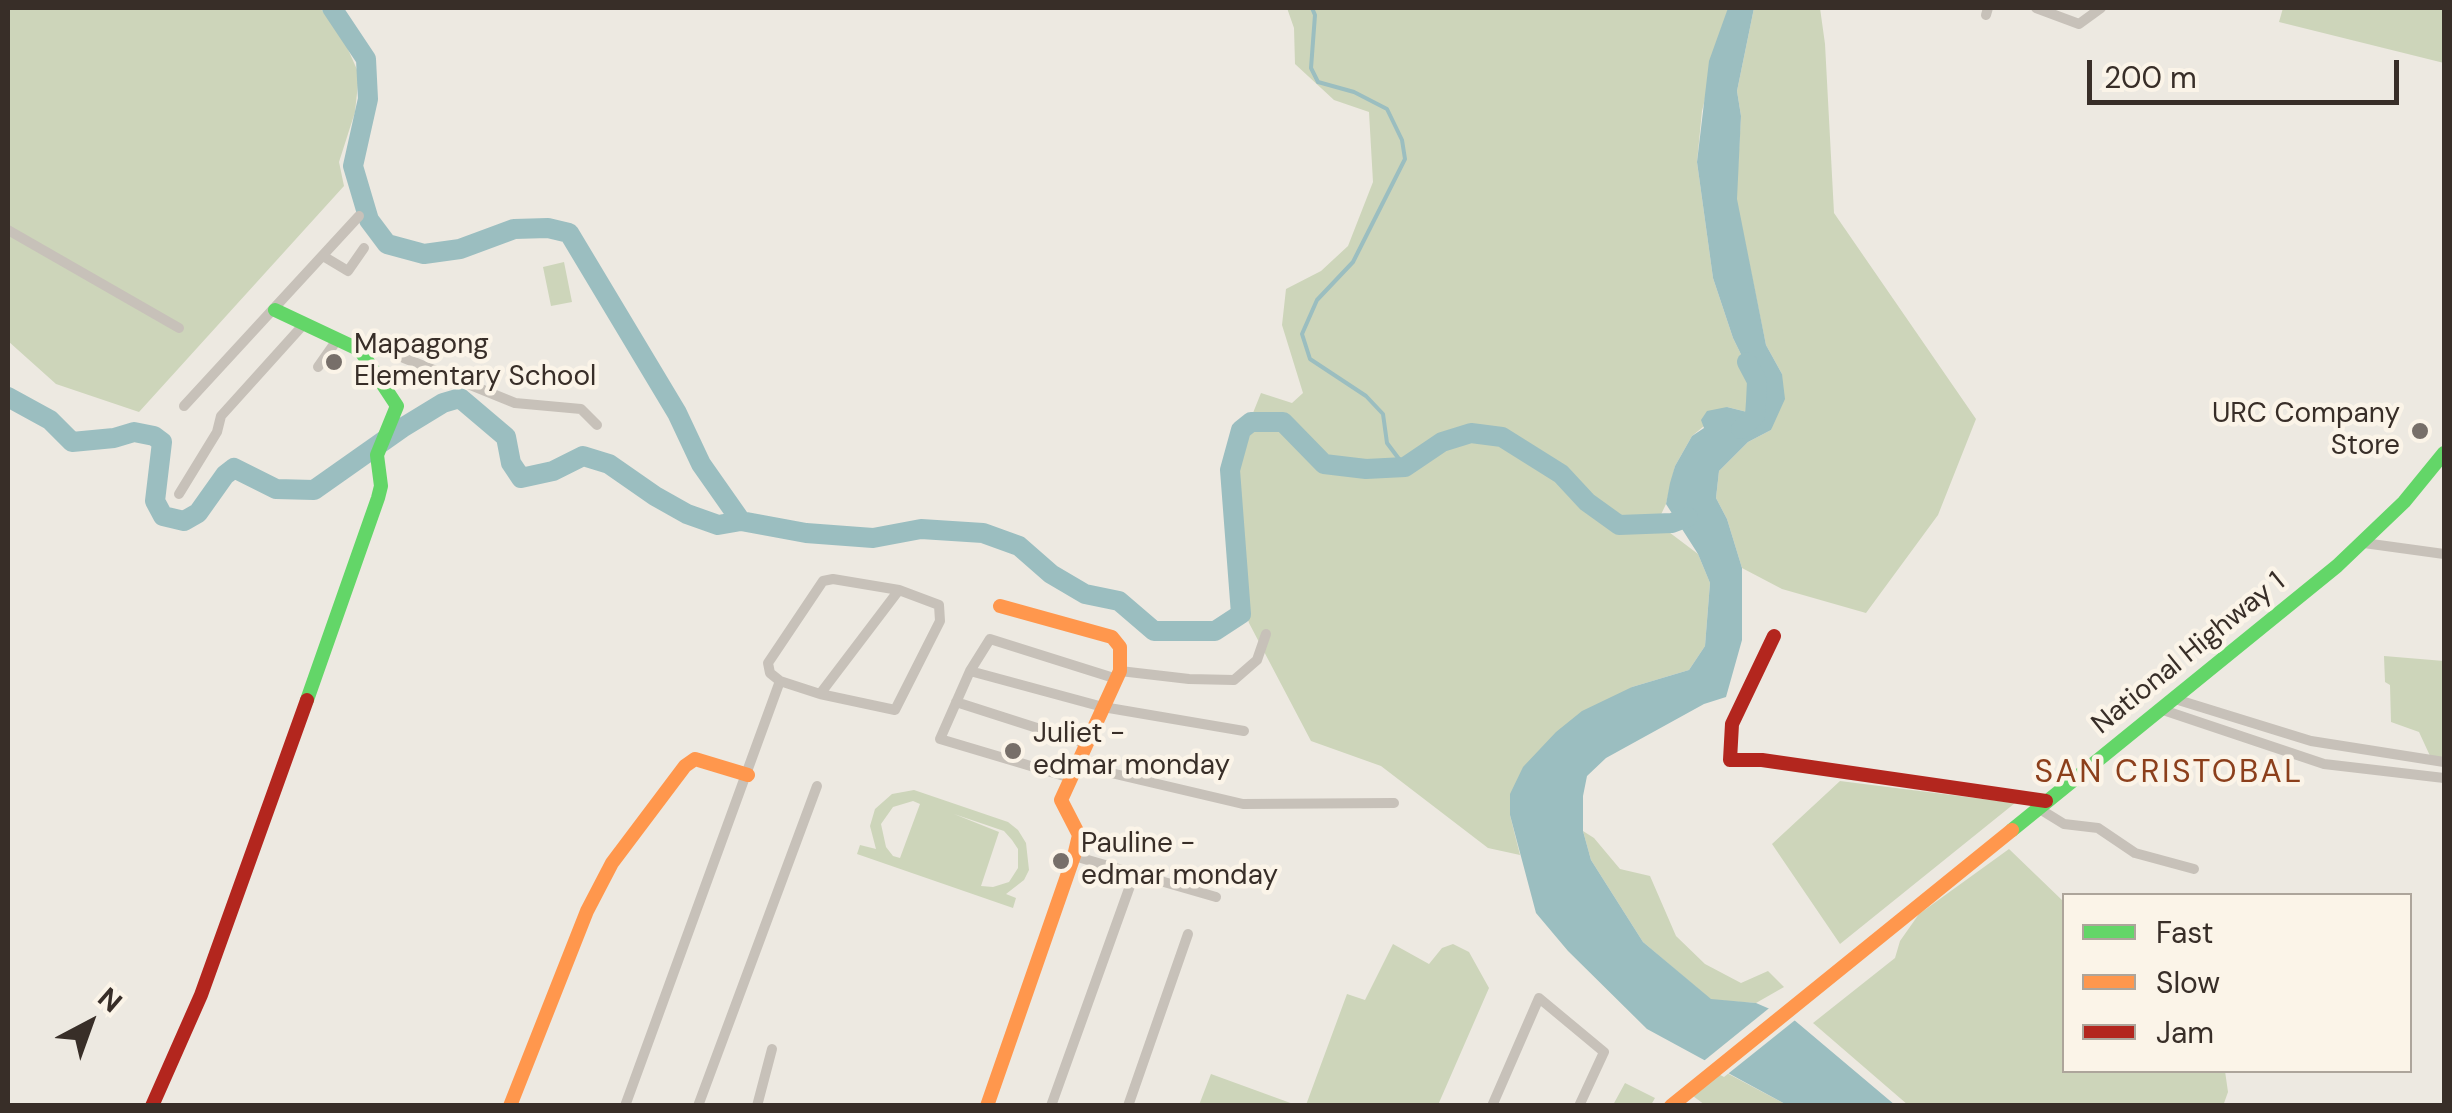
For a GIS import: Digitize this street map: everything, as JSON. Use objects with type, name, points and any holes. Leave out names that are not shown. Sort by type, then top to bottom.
[{"type":"main road","points":[[152,1106],[201,996],[332,634],[381,486],[377,455],[397,406],[360,350],[275,310]]},
{"type":"main road","name":"National Highway 1","points":[[1671,1106],[2364,543],[2444,453]]},
{"type":"main road","points":[[987,1106],[1074,856],[1078,835],[1061,800],[1119,675],[1120,646],[1112,637],[1000,606]]},
{"type":"main road","points":[[1774,636],[1728,734],[1730,760],[1762,760],[2042,804]]},
{"type":"main road","points":[[510,1106],[587,912],[612,862],[685,766],[695,760],[748,775]]},
{"type":"street","points":[[2036,8],[2078,24],[2101,8]]},
{"type":"street","points":[[184,406],[359,216]]},
{"type":"street","points":[[8,230],[179,328]]},
{"type":"street","points":[[323,256],[348,271],[364,248]]},
{"type":"street","points":[[179,494],[217,432],[221,416],[304,324]]},
{"type":"street","points":[[318,367],[337,340]]},
{"type":"street","points":[[360,350],[378,344],[514,403],[581,409],[597,425]]},
{"type":"street","points":[[2364,543],[2444,554]]},
{"type":"street","points":[[834,579],[900,590],[939,604],[940,621],[895,710],[780,681],[770,673],[768,663],[823,581],[834,579]]},
{"type":"street","points":[[820,694],[900,590]]},
{"type":"street","points":[[1266,634],[1257,660],[1234,680],[1119,675],[990,639],[970,671],[940,738],[1074,771],[1242,804],[1394,803]]},
{"type":"street","points":[[970,671],[1103,707],[1244,731]]},
{"type":"street","points":[[625,1106],[780,681]]},
{"type":"street","points":[[2174,698],[2310,741],[2444,762]]},
{"type":"street","points":[[956,702],[1087,744]]},
{"type":"street","points":[[2160,709],[2324,764],[2444,778]]},
{"type":"street","points":[[698,1106],[816,786]]},
{"type":"street","points":[[2042,804],[2064,824],[2095,827],[2136,853],[2194,869]]},
{"type":"street","points":[[1074,856],[1216,897]]},
{"type":"street","points":[[1051,1106],[1135,872]]},
{"type":"street","points":[[1128,1106],[1188,934]]},
{"type":"street","points":[[1492,1106],[1538,998],[1604,1052],[1580,1106]]},
{"type":"street","points":[[757,1106],[772,1049]]},
{"type":"green space","points":[[8,8],[320,8],[342,36],[359,74],[355,112],[339,162],[344,186],[139,412],[56,384],[8,341]]},
{"type":"green space","points":[[1287,8],[1728,8],[1702,111],[1697,162],[1713,278],[1733,338],[1760,393],[1758,406],[1747,412],[1727,407],[1692,436],[1675,466],[1657,523],[1698,554],[1710,583],[1705,646],[1689,670],[1632,687],[1510,815],[1520,855],[1488,848],[1381,766],[1311,741],[1249,623],[1238,584],[1230,470],[1261,393],[1292,403],[1303,393],[1282,325],[1286,289],[1321,271],[1348,246],[1373,182],[1369,112],[1334,100],[1295,64],[1294,28]]},
{"type":"green space","points":[[1754,8],[1820,8],[1834,213],[1976,419],[1938,515],[1866,613],[1782,589],[1742,568],[1716,498],[1719,471],[1748,442],[1771,430],[1782,374],[1766,345],[1736,199],[1741,116],[1737,91]]},
{"type":"green space","points":[[2283,8],[2444,8],[2444,63],[2279,22]]},
{"type":"green space","points":[[564,262],[572,302],[551,306],[543,267]]},
{"type":"green space","points":[[2384,656],[2444,661],[2444,760],[2431,758],[2419,732],[2391,722]]},
{"type":"green space","points":[[1840,781],[2015,803],[1840,944],[1772,844]]},
{"type":"green space","points":[[914,790],[1008,822],[1018,830],[1026,843],[1029,870],[1024,880],[1006,894],[1016,898],[1013,908],[857,854],[860,845],[876,849],[870,826],[875,809],[892,794]],"holes":[[[913,801],[920,804],[900,858],[893,856],[886,847],[881,824],[893,807]],[[954,814],[1004,831],[1012,840],[1018,849],[1018,868],[1009,882],[981,886],[999,832]]]},
{"type":"green space","points":[[1583,831],[1620,869],[1650,876],[1676,936],[1705,964],[1741,983],[1768,971],[1784,987],[1756,1003],[1711,1000],[1643,942],[1591,860]]},
{"type":"green space","points":[[2009,849],[2062,900],[2062,1073],[2225,1073],[2228,1092],[2223,1106],[1908,1105],[1813,1023],[1895,958],[1900,941],[1919,914]]},
{"type":"green space","points":[[1393,944],[1429,964],[1442,948],[1453,944],[1469,952],[1489,988],[1438,1105],[1306,1105],[1347,994],[1365,1000]]},
{"type":"green space","points":[[1723,1071],[1787,1105],[1705,1105],[1693,1096]]},
{"type":"green space","points":[[1211,1074],[1296,1105],[1199,1105]]},
{"type":"green space","points":[[1625,1083],[1655,1098],[1651,1105],[1613,1105]]},
{"type":"water","points":[[1728,8],[1754,8],[1737,91],[1741,116],[1737,199],[1766,345],[1782,374],[1785,399],[1771,430],[1748,442],[1719,471],[1716,498],[1742,568],[1742,640],[1726,697],[1704,704],[1606,758],[1587,776],[1583,831],[1591,860],[1643,942],[1711,999],[1756,1003],[1793,1019],[1895,1105],[1787,1105],[1647,1029],[1568,951],[1536,913],[1510,815],[1510,794],[1523,767],[1556,732],[1582,711],[1632,687],[1689,670],[1705,646],[1710,583],[1698,554],[1666,504],[1670,483],[1692,436],[1704,428],[1701,420],[1707,411],[1727,407],[1747,412],[1759,406],[1760,393],[1733,338],[1713,278],[1697,162],[1709,61]]},
{"type":"pier","points":[[1773,1005],[1799,1017],[1724,1077],[1700,1064]]},
{"type":"waterway","points":[[332,8],[366,59],[368,99],[353,166],[369,220],[387,244],[424,254],[460,249],[514,229],[548,228],[569,233],[677,413],[701,464],[741,521]]},
{"type":"waterway","points":[[1312,8],[1315,15],[1311,68],[1318,82],[1354,92],[1387,109],[1402,140],[1405,159],[1353,262],[1317,300],[1302,334],[1310,359],[1366,396],[1383,414],[1387,443],[1405,467]]},
{"type":"waterway","points":[[1741,429],[1755,416],[1757,381],[1747,362]]},
{"type":"waterway","points":[[8,397],[50,420],[72,442],[134,432],[154,436],[162,442],[155,501],[163,516],[184,521],[198,513],[234,468],[276,489],[314,490],[402,428],[443,403],[460,398],[506,437],[511,463],[521,478],[553,471],[583,456],[609,464],[687,514],[718,525],[741,521],[806,533],[873,538],[921,529],[983,533],[1019,546],[1051,574],[1085,594],[1119,601],[1154,631],[1215,631],[1241,614],[1230,470],[1241,430],[1251,422],[1283,422],[1324,464],[1366,469],[1405,467],[1442,442],[1471,433],[1502,437],[1561,474],[1587,502],[1619,525],[1672,523],[1688,517]]},
{"type":"traffic: fast","points":[[275,310],[360,350],[397,406],[377,455],[381,486],[378,498],[307,700]]},
{"type":"traffic: fast","points":[[2012,830],[2337,566],[2404,502],[2444,453]]},
{"type":"traffic: slow","points":[[987,1106],[1074,856],[1079,835],[1061,800],[1120,671],[1120,647],[1112,637],[1000,606]]},
{"type":"traffic: slow","points":[[510,1106],[587,911],[612,863],[685,766],[695,759],[748,775]]},
{"type":"traffic: slow","points":[[1671,1106],[2012,830]]},
{"type":"traffic: jam","points":[[1774,636],[1732,724],[1730,760],[1762,760],[2046,801]]},
{"type":"traffic: jam","points":[[152,1106],[201,995],[307,700]]},
{"type":"place","name":"Mapagong Elementary School","points":[[334,362]]},
{"type":"place","name":"URC Company Store","points":[[2420,431]]},
{"type":"place","name":"Juliet - edmar monday","points":[[1013,751]]},
{"type":"place","name":"Pauline - edmar monday","points":[[1061,861]]},
{"type":"district","name":"SAN CRISTOBAL","points":[[2169,774]]}]
